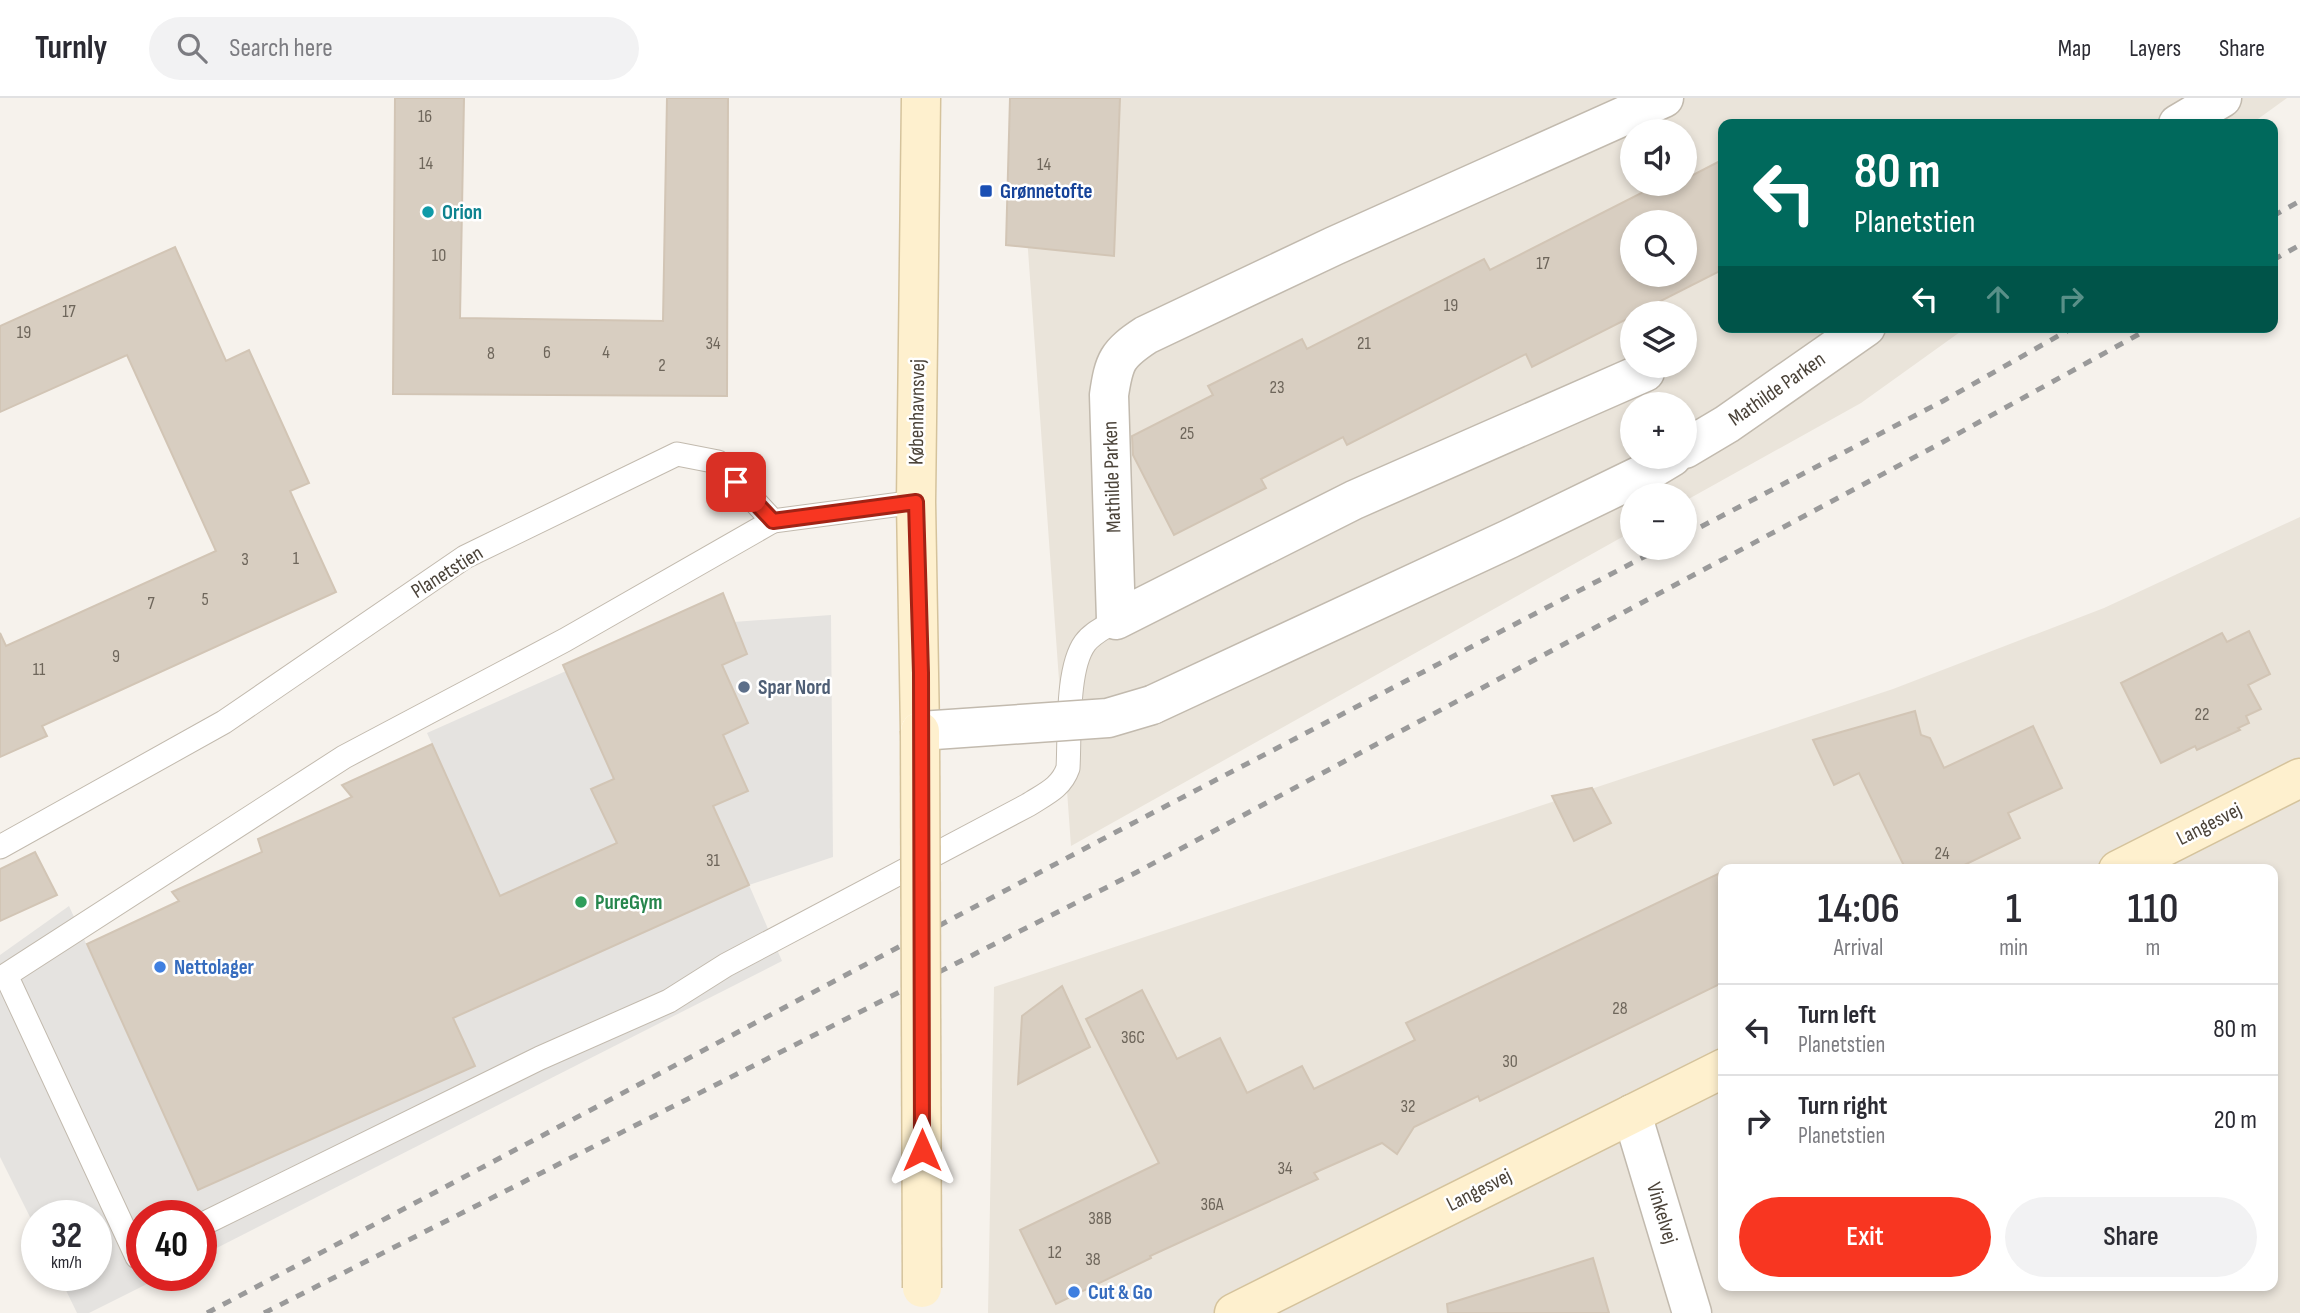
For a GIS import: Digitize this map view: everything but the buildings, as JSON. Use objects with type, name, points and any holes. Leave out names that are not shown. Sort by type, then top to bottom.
[{"type":"street","name":"Københavnsvej","points":[[921,98],[916,502],[920,731],[921,1301]]},
{"type":"street","name":"Mathilde Parken","points":[[1116,620],[1109,395],[1112,372],[1123,350],[1146,335],[1323,251],[1664,98]]},
{"type":"street","points":[[2186,119],[2222,98]]},
{"type":"street","name":"Mathilde Parken","points":[[1697,442],[1857,333]]},
{"type":"street","points":[[1116,620],[1354,500],[1631,378]]},
{"type":"street","points":[[920,731],[1108,718],[1153,705],[1509,539],[1652,469]]},
{"type":"street","name":"Langesvej","points":[[2130,864],[2300,778]]},
{"type":"street","name":"Langesvej","points":[[1234,1313],[1718,1071]]},
{"type":"street","name":"Vinkelvej","points":[[1632,1114],[1692,1313]]},
{"type":"lane","name":"Planetstien","points":[[0,847],[223,722],[465,557],[677,454],[718,462],[773,521]]},
{"type":"lane","points":[[126,1233],[6,975],[344,757],[565,639],[773,521],[916,502]]},
{"type":"lane","points":[[217,1217],[540,1058],[669,1002],[726,965],[1028,805],[1057,787],[1065,778],[1068,768],[1073,680],[1077,659],[1086,642],[1116,620]]},
{"type":"shaded area","points":[[1017,98],[2287,98],[2258,119],[1718,119],[1718,333],[1959,333],[1861,403],[1697,494],[1697,483],[1620,483],[1620,538],[1071,846]]},
{"type":"shaded area","points":[[2300,517],[2300,1313],[988,1313],[994,987],[1893,689],[2104,608]]},
{"type":"shaded area","points":[[831,615],[833,857],[749,885],[782,961],[217,1248],[217,1200],[126,1200],[126,1291],[133,1291],[89,1313],[77,1313],[66,1291],[112,1291],[112,1200],[22,1200],[0,1157],[0,955],[69,906],[198,1190],[474,1066],[453,1018],[748,885],[713,806],[748,791],[723,735],[748,723],[722,665],[747,654],[733,622]]},
{"type":"shaded area","points":[[566,671],[614,779],[592,789],[617,843],[500,896],[427,733]]},
{"type":"railway","points":[[2278,213],[2300,201]]},
{"type":"railway","points":[[2278,257],[2300,245]]},
{"type":"railway","points":[[1697,529],[1943,401],[2063,333]]},
{"type":"railway","points":[[264,1313],[1137,872],[1941,443],[2141,333]]},
{"type":"railway","points":[[207,1313],[1116,832],[1638,560]]},
{"type":"place","name":"Grønnetofte","points":[[986,191]]},
{"type":"place","name":"Orion","points":[[428,212]]},
{"type":"place","name":"Spar Nord","points":[[744,687]]},
{"type":"place","name":"PureGym","points":[[581,902]]},
{"type":"place","name":"Nettolager","points":[[160,967]]},
{"type":"place","name":"Cut & Go","points":[[1074,1292]]},
{"type":"route","points":[[736,482],[773,521],[916,502],[921,673],[922,1150]]}]
